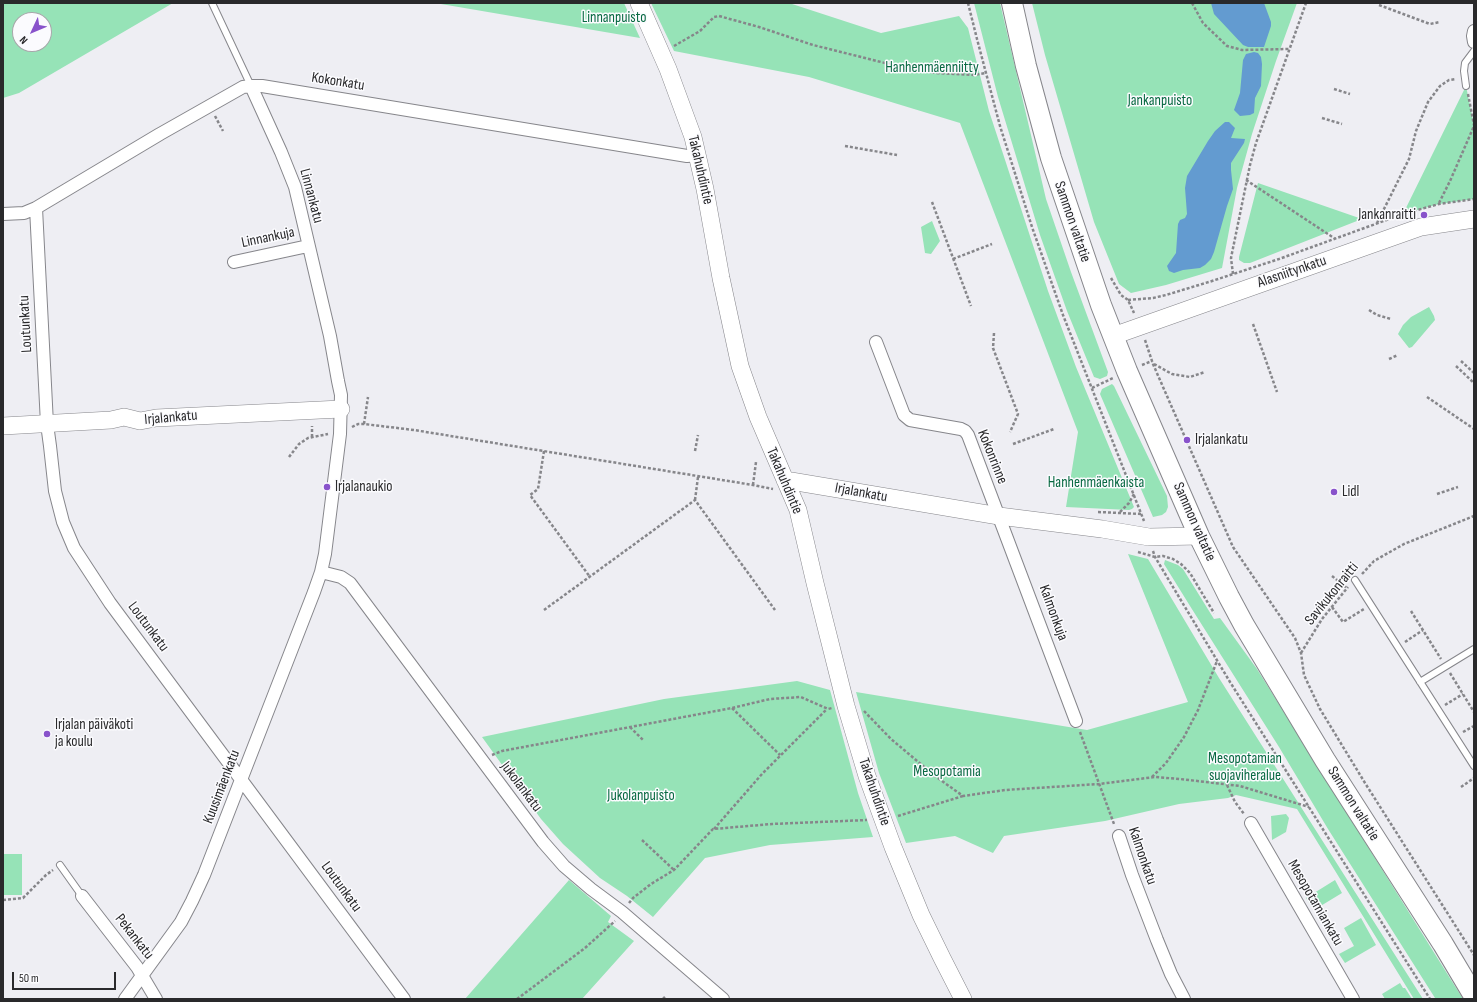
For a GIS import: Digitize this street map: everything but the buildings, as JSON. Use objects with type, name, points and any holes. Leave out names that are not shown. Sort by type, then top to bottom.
[{"type":"main road","name":"Sammon valtatie","points":[[1012,3],[1036,107],[1051,158],[1113,336],[1199,536],[1237,611],[1325,760],[1443,944],[1474,996]]},
{"type":"street","name":"Takahuhdintie","points":[[639,3],[661,51],[685,114],[698,155],[737,354],[780,485],[798,510],[846,706],[867,776],[882,818],[928,930],[964,999]]},
{"type":"street","points":[[1474,31],[1474,42]]},
{"type":"street","name":"Kokonkatu","points":[[3,214],[24,213],[36,208],[209,106],[243,87],[251,86],[276,88],[687,156],[698,155]]},
{"type":"street","name":"Linnankatu","points":[[251,86],[281,152],[294,187],[330,336],[341,395],[340,409]]},
{"type":"street","name":"Loutunkatu","points":[[36,208],[47,424],[55,490],[63,522],[74,548],[110,604],[404,999]]},
{"type":"street","name":"Alasniitynkatu","points":[[1113,336],[1422,227],[1474,219]]},
{"type":"street","name":"Linnankuja","points":[[234,262],[308,246]]},
{"type":"street","name":"Kokonrinne","points":[[876,342],[904,415],[910,420],[965,430],[999,516]]},
{"type":"street","points":[[321,572],[325,554],[340,434],[340,409]]},
{"type":"street","name":"Irjalankatu","points":[[3,426],[111,420],[124,417],[143,421],[156,418],[340,409]]},
{"type":"street","name":"Irjalankatu","points":[[780,485],[999,516],[1102,528],[1149,537],[1199,536]]},
{"type":"street","name":"Kalmonkuja","points":[[999,516],[1076,721]]},
{"type":"street","name":"Kuusimäenkatu","points":[[125,999],[171,938],[204,876],[321,572]]},
{"type":"street","name":"Jukolankatu","points":[[321,572],[341,577],[350,583],[543,842],[564,866],[591,889],[622,912],[723,999]]},
{"type":"street","name":"Mesopotamiankatu","points":[[1251,823],[1353,999]]},
{"type":"street","name":"Kalmonkatu","points":[[1119,836],[1157,940],[1171,974],[1184,999]]},
{"type":"street","name":"Pekankatu","points":[[82,896],[143,975],[156,999]]},
{"type":"lane","name":"Linnankatu","points":[[212,3],[251,86]]},
{"type":"lane","points":[[1466,86],[1466,63],[1474,51]]},
{"type":"lane","points":[[1355,580],[1474,766]]},
{"type":"lane","points":[[1420,682],[1474,649]]},
{"type":"lane","points":[[60,865],[82,896]]},
{"type":"path","points":[[968,3],[986,73],[1018,181],[1049,277],[1141,514]]},
{"type":"path","points":[[1192,3],[1203,23],[1227,46],[1242,50],[1259,51],[1289,49]]},
{"type":"path","points":[[1233,274],[1231,258],[1246,180],[1256,143],[1306,3]]},
{"type":"path","points":[[1379,5],[1430,24],[1440,22]]},
{"type":"path","points":[[661,51],[689,38],[700,31],[714,17],[719,16],[759,26],[813,45],[901,67],[936,73],[974,75],[986,73]]},
{"type":"path","points":[[1376,223],[1409,159],[1416,131],[1428,102],[1440,86],[1449,80],[1465,77]]},
{"type":"path","points":[[1439,204],[1474,126],[1473,111],[1466,86]]},
{"type":"path","points":[[1334,89],[1350,94]]},
{"type":"path","points":[[209,106],[223,131]]},
{"type":"path","points":[[1322,118],[1342,124]]},
{"type":"path","points":[[845,146],[897,155]]},
{"type":"path","points":[[1246,180],[1334,238]]},
{"type":"path","points":[[1128,300],[1145,299],[1166,295],[1233,274],[1402,214],[1439,204],[1474,198]]},
{"type":"path","points":[[932,202],[971,306]]},
{"type":"path","points":[[954,259],[992,244]]},
{"type":"path","points":[[1108,272],[1121,295],[1128,300],[1153,364],[1233,547],[1296,638],[1301,653],[1304,675],[1320,709],[1474,955]]},
{"type":"path","points":[[1369,310],[1377,315],[1391,319]]},
{"type":"path","points":[[1253,324],[1277,392]]},
{"type":"path","points":[[994,333],[993,348],[1018,414],[1010,432]]},
{"type":"path","points":[[1389,359],[1398,355]]},
{"type":"path","points":[[1461,361],[1474,373]]},
{"type":"path","points":[[1153,364],[1172,374],[1190,377],[1205,372]]},
{"type":"path","points":[[1456,366],[1474,383]]},
{"type":"path","points":[[364,424],[368,397]]},
{"type":"path","points":[[1427,397],[1474,429]]},
{"type":"path","points":[[289,458],[299,444],[308,438],[325,435],[349,434],[354,425],[364,424],[544,451],[698,477],[753,485],[780,485]]},
{"type":"path","points":[[312,425],[312,437]]},
{"type":"path","points":[[1013,444],[1054,429]]},
{"type":"path","points":[[695,451],[698,435]]},
{"type":"path","points":[[544,451],[538,489],[530,495],[590,577]]},
{"type":"path","points":[[753,485],[756,462]]},
{"type":"path","points":[[698,477],[695,500],[775,610]]},
{"type":"path","points":[[1437,494],[1458,487]]},
{"type":"path","points":[[1119,513],[1129,503],[1134,494]]},
{"type":"path","points":[[544,610],[695,500]]},
{"type":"path","name":"Savikukonraitti","points":[[1301,653],[1322,619],[1347,588],[1374,561],[1404,544],[1474,516]]},
{"type":"path","points":[[1132,550],[1155,557],[1163,556],[1174,559],[1182,564],[1190,573],[1214,613]]},
{"type":"path","points":[[1155,557],[1217,660],[1430,999]]},
{"type":"path","points":[[1332,576],[1347,588]]},
{"type":"path","points":[[1332,607],[1343,622],[1371,604]]},
{"type":"path","points":[[1411,611],[1474,712]]},
{"type":"path","points":[[1398,647],[1423,630]]},
{"type":"path","points":[[1152,778],[1166,763],[1184,737],[1198,710],[1217,660]]},
{"type":"path","points":[[1438,710],[1463,694]]},
{"type":"path","points":[[490,755],[502,751],[770,700],[801,697],[828,709],[846,706],[860,708],[891,739],[935,776],[963,796]]},
{"type":"path","points":[[732,708],[780,755]]},
{"type":"path","points":[[517,999],[585,948],[610,926],[633,898],[651,884],[674,870],[780,755],[828,709]]},
{"type":"path","name":"Kalmonkatu","points":[[1076,721],[1119,836]]},
{"type":"path","points":[[630,727],[644,741]]},
{"type":"path","points":[[713,829],[882,818],[899,815],[963,796],[1005,790],[1099,784],[1152,778],[1180,779],[1240,786],[1309,807]]},
{"type":"path","points":[[1461,787],[1474,778]]},
{"type":"path","points":[[1227,785],[1235,802],[1251,823]]},
{"type":"path","points":[[642,840],[674,870]]},
{"type":"path","points":[[3,900],[23,898],[46,875],[60,865]]},
{"type":"green space","points":[[3,3],[173,3],[19,93],[3,98]]},
{"type":"green space","name":"Linnanpuisto","points":[[435,3],[624,3],[640,38],[482,11]]},
{"type":"green space","name":"Hanhenmäenniitty","points":[[651,3],[789,3],[881,33],[959,16],[968,28],[989,111],[1048,291],[1076,367],[1134,507],[1132,509],[1066,507],[1078,432],[960,123],[809,77],[674,51]]},
{"type":"green space","points":[[974,3],[1000,3],[1046,199],[1108,372],[1107,376],[1100,379],[1094,377],[1067,311],[1040,235],[998,97]]},
{"type":"green space","name":"Jankanpuisto","points":[[1032,3],[1297,3],[1252,134],[1237,188],[1222,268],[1166,285],[1131,293],[1119,284],[1094,222],[1045,55]]},
{"type":"green space","points":[[1466,86],[1474,125],[1474,199],[1439,204],[1403,214]]},
{"type":"green space","points":[[1258,183],[1362,219],[1250,263],[1244,263],[1239,260],[1239,257]]},
{"type":"green space","points":[[932,221],[940,241],[931,254],[925,253],[921,227]]},
{"type":"green space","points":[[1429,307],[1435,320],[1412,347],[1409,348],[1398,334],[1403,325],[1411,317]]},
{"type":"green space","points":[[1112,384],[1167,496],[1168,507],[1166,512],[1162,515],[1153,517],[1100,394],[1102,389]]},
{"type":"green space","name":"Mesopotamia","points":[[1128,554],[1148,559],[1219,678],[1423,999],[1414,999],[1297,809],[1236,795],[1228,798],[1179,804],[1105,821],[1004,836],[993,853],[955,836],[906,843],[879,773],[856,692],[1087,730],[1188,702]]},
{"type":"green space","points":[[1165,560],[1178,565],[1183,569],[1214,619],[1220,618],[1257,669],[1463,999],[1435,998],[1328,829],[1279,747],[1164,564]]},
{"type":"green space","name":"Jukolanpuisto","points":[[797,681],[830,690],[858,793],[873,837],[770,845],[705,858],[653,917],[627,896],[600,878],[563,844],[541,819],[482,737],[664,699]]},
{"type":"green space","points":[[1286,814],[1289,818],[1286,832],[1272,840],[1271,816]]},
{"type":"green space","points":[[3,854],[22,854],[22,895],[3,895]]},
{"type":"green space","points":[[569,880],[611,916],[608,922],[634,941],[582,999],[465,999]]},
{"type":"green space","points":[[1335,880],[1342,893],[1314,910],[1306,898]]},
{"type":"green space","points":[[1361,918],[1376,945],[1345,963],[1339,954],[1354,946],[1344,928]]},
{"type":"green space","points":[[1400,983],[1412,999],[1385,999],[1382,994]]},
{"type":"water","points":[[1211,3],[1264,3],[1271,26],[1264,47],[1248,47],[1243,45],[1214,14]]},
{"type":"water","points":[[1254,52],[1258,53],[1261,57],[1261,86],[1255,98],[1254,113],[1240,116],[1234,110],[1240,93],[1243,60],[1246,54]]},
{"type":"water","points":[[1225,122],[1229,122],[1235,128],[1231,138],[1245,139],[1231,163],[1233,189],[1214,252],[1211,259],[1200,268],[1183,270],[1174,273],[1169,271],[1167,266],[1176,253],[1178,224],[1187,214],[1185,188],[1187,176],[1215,131]]},
{"type":"place","name":"Jankanraitti","points":[[1424,215]]},
{"type":"place","name":"Irjalankatu","points":[[1187,440]]},
{"type":"place","name":"Irjalanaukio","points":[[327,487]]},
{"type":"place","name":"Lidl","points":[[1334,492]]},
{"type":"place","name":"Irjalan päiväkoti ja koulu","points":[[47,734]]},
{"type":"park label","name":"Hanhenmäenkaista","points":[[1096,483]]},
{"type":"park label","name":"Mesopotamian suojaviheralue","points":[[1245,768]]}]
